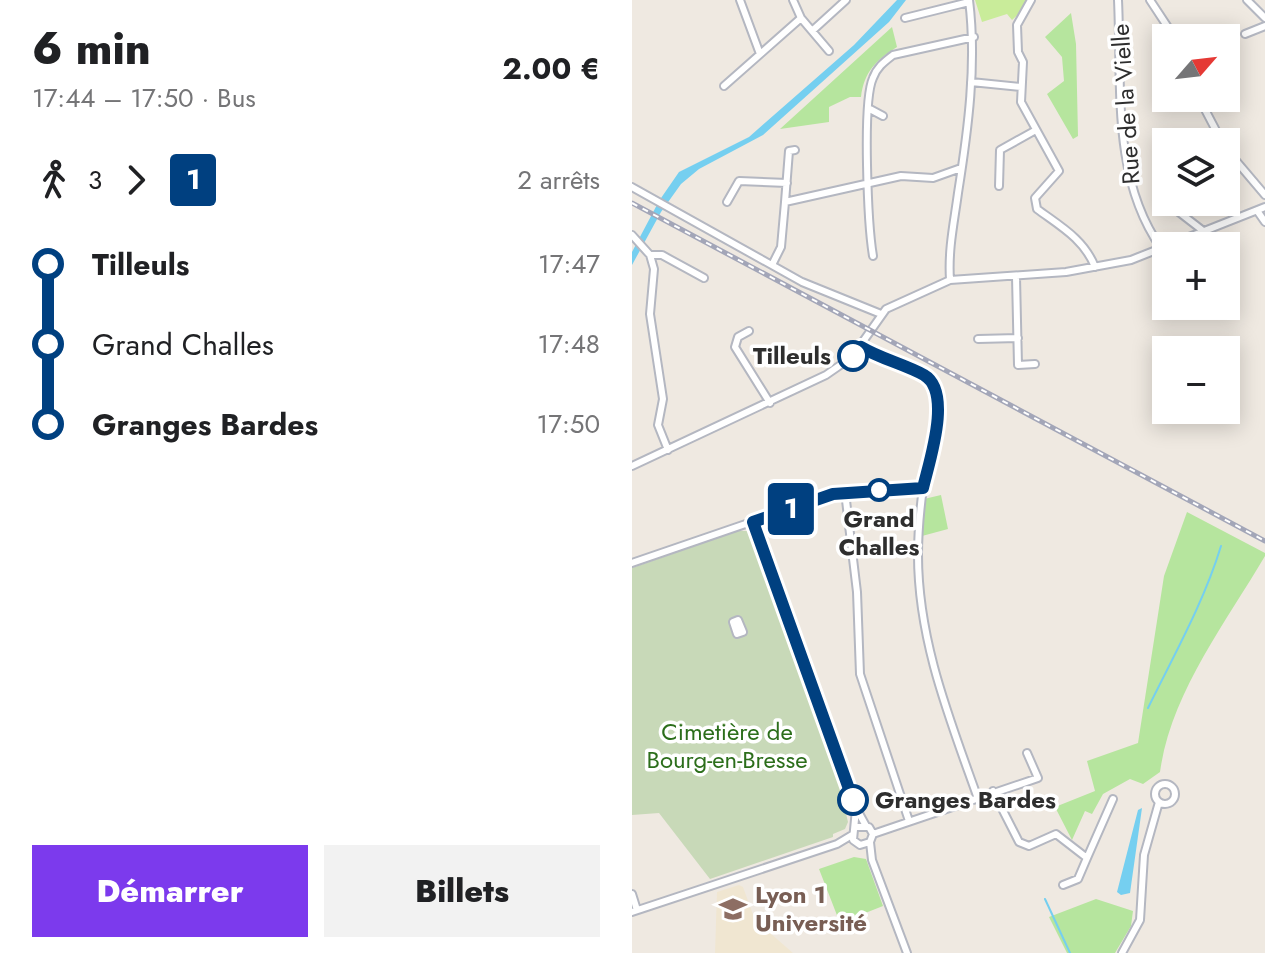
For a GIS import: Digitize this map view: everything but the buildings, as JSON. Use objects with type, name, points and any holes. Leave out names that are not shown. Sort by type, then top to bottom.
[{"type":"street","points":[[740,0],[760,54]]},
{"type":"street","points":[[793,0],[801,18],[829,51]]},
{"type":"street","points":[[812,31],[846,0]]},
{"type":"street","points":[[1031,0],[1017,25],[1018,52],[1023,62],[1021,102],[1059,171],[1035,198],[1037,209],[1081,243],[1095,267]]},
{"type":"street","name":"Rue de la Vielle","points":[[1118,0],[1126,173],[1144,224],[1152,235]]},
{"type":"street","points":[[1150,0],[1166,24]]},
{"type":"street","points":[[1247,0],[1265,18]]},
{"type":"street","points":[[905,18],[969,1],[974,37],[971,82],[948,245],[950,280]]},
{"type":"street","points":[[724,86],[801,18]]},
{"type":"street","points":[[1245,34],[1265,26]]},
{"type":"street","points":[[873,256],[869,229],[868,108],[872,79],[882,63],[893,55],[974,37]]},
{"type":"street","points":[[971,82],[1021,87]]},
{"type":"street","points":[[868,108],[883,116]]},
{"type":"street","points":[[999,186],[1000,150],[1036,130]]},
{"type":"street","points":[[772,265],[781,247],[789,151],[795,150]]},
{"type":"street","points":[[1240,166],[1265,195]]},
{"type":"street","points":[[785,202],[901,176],[933,178],[961,168]]},
{"type":"street","points":[[727,202],[739,181],[787,183]]},
{"type":"street","points":[[632,187],[802,282],[881,314]]},
{"type":"street","points":[[1197,232],[1265,207]]},
{"type":"street","points":[[1258,212],[1265,222]]},
{"type":"street","points":[[1184,216],[1202,230]]},
{"type":"street","points":[[634,237],[648,252],[654,269],[650,314],[663,399],[658,425],[668,450]]},
{"type":"street","points":[[648,252],[662,255],[704,278]]},
{"type":"street","points":[[632,466],[828,374],[861,347],[881,314],[894,304],[950,280],[1016,277],[1095,267],[1131,260],[1152,252]]},
{"type":"street","points":[[1016,277],[1018,365],[1035,364]]},
{"type":"street","points":[[749,331],[738,337],[735,347],[770,403]]},
{"type":"street","points":[[978,339],[1018,338]]},
{"type":"street","points":[[861,347],[926,376],[937,391],[935,436],[923,488],[918,554],[929,654],[977,796]]},
{"type":"street","points":[[632,563],[845,492],[923,488]]},
{"type":"street","points":[[845,492],[856,578],[860,674],[909,821]]},
{"type":"street","points":[[753,522],[855,806],[872,838],[872,860]]},
{"type":"street","points":[[837,844],[858,844],[977,796],[1038,778],[1027,753]]},
{"type":"street","points":[[993,791],[1019,842],[1029,846],[1056,834],[1087,858]]},
{"type":"street","points":[[1063,885],[1078,879],[1113,799]]},
{"type":"street","points":[[1122,953],[1140,920],[1146,844],[1159,802]]},
{"type":"street","points":[[632,894],[634,911],[837,844],[852,835],[856,827],[855,806]]},
{"type":"street","points":[[856,827],[866,826]]},
{"type":"street","points":[[852,835],[872,860],[907,953]]},
{"type":"shaded area","name":"Lyon 1 Université","points":[[739,885],[743,887],[755,920],[793,953],[715,953],[717,892]]},
{"type":"green space","points":[[975,0],[1027,0],[1025,8],[1012,20],[1007,14],[982,22]]},
{"type":"green space","points":[[1071,13],[1076,44],[1078,136],[1073,139],[1047,94],[1064,81],[1062,57],[1045,37]]},
{"type":"green space","points":[[892,27],[897,47],[872,68],[861,97],[850,97],[829,107],[829,122],[780,129]]},
{"type":"green space","points":[[941,495],[948,529],[922,536],[924,499]]},
{"type":"green space","points":[[1187,512],[1265,553],[1265,556],[1188,687],[1175,714],[1160,772],[1143,784],[1130,779],[1103,794],[1092,814],[1085,811],[1072,840],[1055,807],[1095,791],[1087,761],[1138,743],[1164,576]]},
{"type":"green space","name":"Cimetière de Bourg-en-Bresse","points":[[737,531],[747,531],[753,539],[844,791],[841,793],[848,822],[845,829],[833,834],[833,837],[710,879],[659,813],[632,815],[632,568]]},
{"type":"green space","points":[[854,857],[866,859],[883,906],[840,923],[819,869]]},
{"type":"green space","points":[[1096,899],[1133,911],[1131,926],[1115,953],[1067,953],[1049,917]]},
{"type":"water","points":[[897,0],[906,0],[889,22],[763,135],[699,169],[681,184],[661,212],[632,265],[632,252],[659,201],[679,172],[749,137],[854,45]]},
{"type":"water","points":[[1142,808],[1130,893],[1121,895],[1117,892],[1138,810]]},
{"type":"waterway","points":[[1148,708],[1197,608],[1221,546]]},
{"type":"waterway","points":[[1045,899],[1070,953]]},
{"type":"railway","points":[[632,203],[1265,541]]},
{"type":"bus line","name":"1","points":[[853,356],[861,347],[926,376],[937,391],[939,403],[935,436],[923,488],[833,494],[753,522],[853,800]]},
{"type":"place","name":"Tilleuls","points":[[853,356]]},
{"type":"place","name":"Grand Challes","points":[[879,490]]},
{"type":"place","name":"Granges Bardes","points":[[853,800]]},
{"type":"place","name":"Lyon 1 Université","points":[[733,909]]}]
